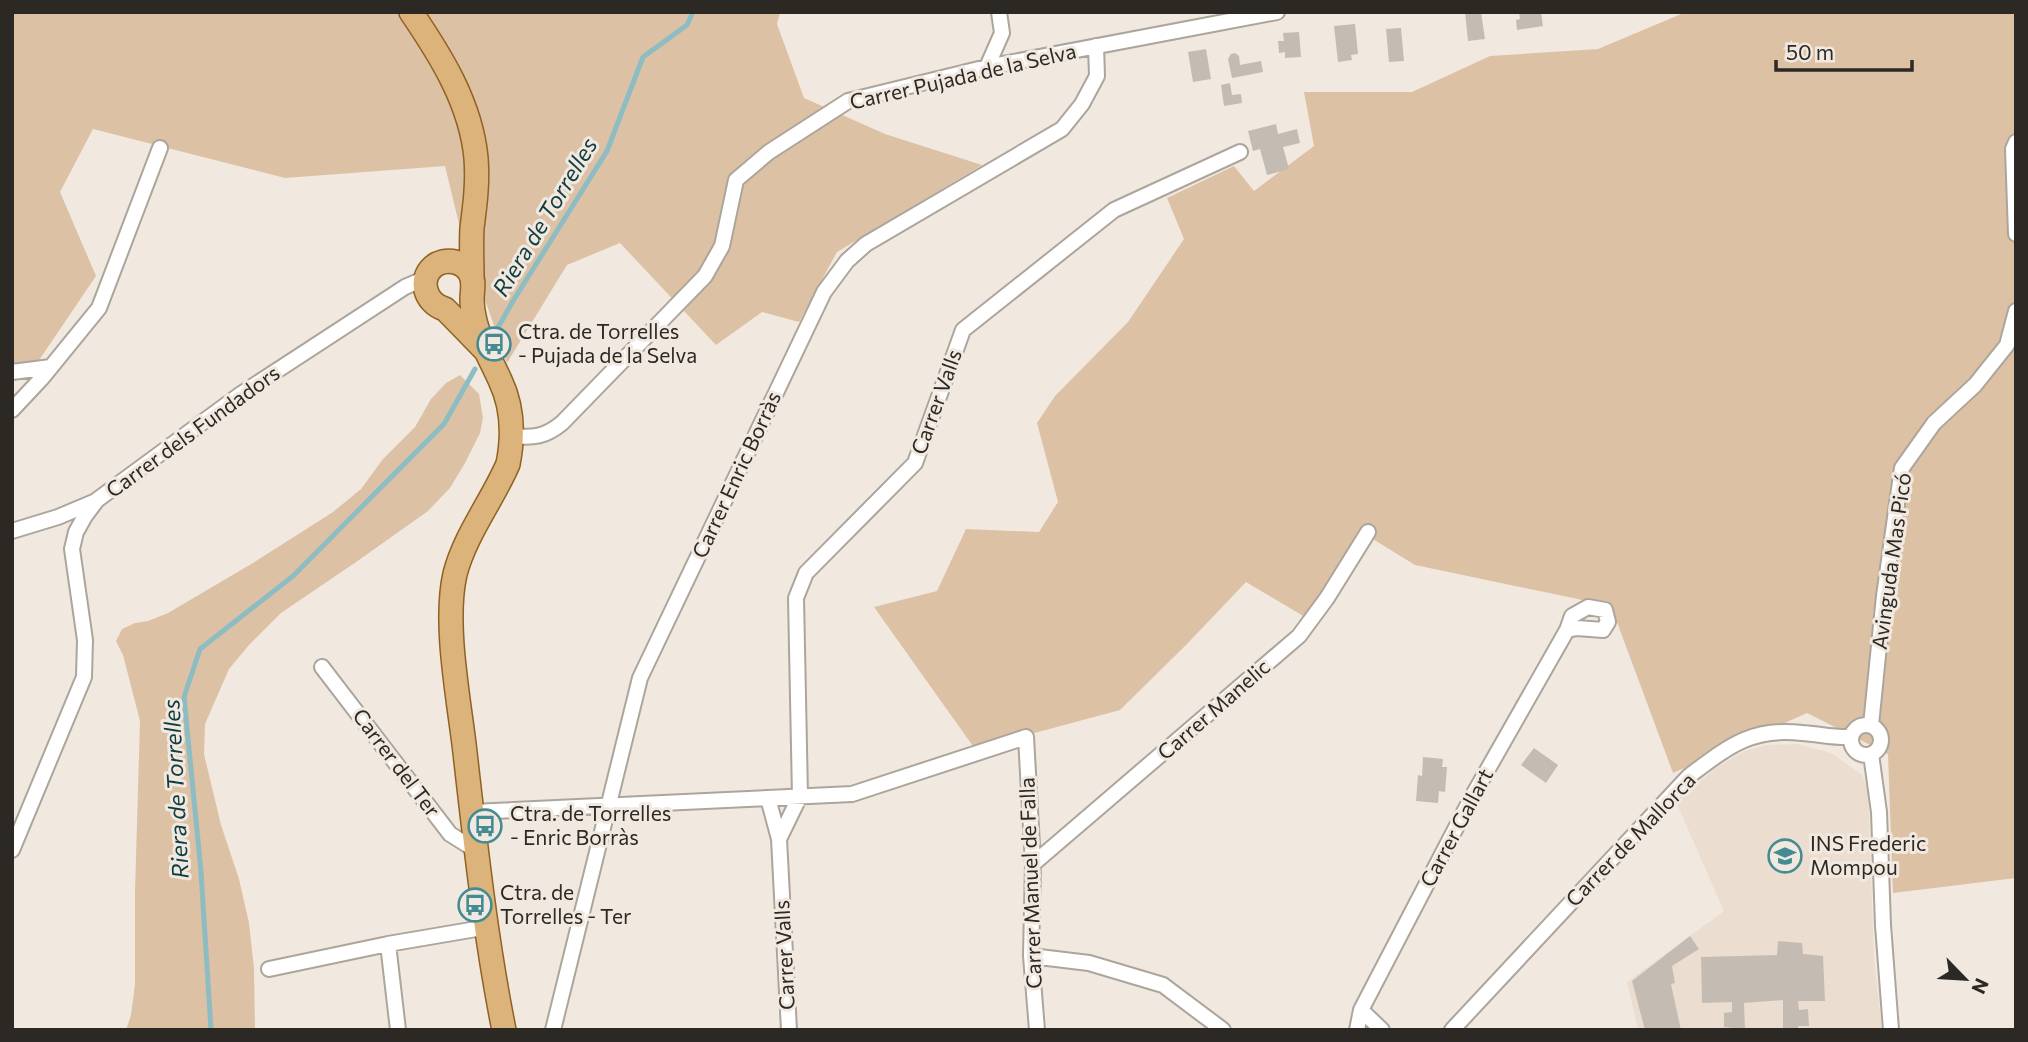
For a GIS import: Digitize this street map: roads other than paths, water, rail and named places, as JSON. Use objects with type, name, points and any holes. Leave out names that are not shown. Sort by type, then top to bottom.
[{"type":"main road","points":[[411,12],[439,55],[471,128],[476,170],[472,230],[472,312],[484,349],[509,402],[512,419],[508,464],[461,556],[455,574],[451,606],[455,670],[472,812],[504,1030]]},
{"type":"main road","points":[[448,261],[472,230]]},
{"type":"main road","points":[[448,261],[462,265],[472,286],[461,307],[452,310],[438,307],[429,300],[425,289],[426,278],[432,268],[448,261]]},
{"type":"main road","points":[[444,309],[484,349]]},
{"type":"street","points":[[987,67],[1002,33],[999,12]]},
{"type":"street","name":"Carrer Pujada de la Selva","points":[[512,436],[535,437],[549,433],[562,423],[705,276],[722,246],[736,180],[769,152],[848,101],[987,67],[1277,12]]},
{"type":"street","name":"Carrer Enric Borràs","points":[[553,1030],[640,678],[824,292],[847,261],[866,244],[1062,129],[1082,104],[1097,76],[1096,46]]},
{"type":"street","points":[[2016,142],[2013,149],[2016,234]]},
{"type":"street","points":[[12,410],[99,308],[160,148]]},
{"type":"street","name":"Carrer Valls","points":[[779,839],[800,796],[796,598],[806,573],[915,463],[963,330],[1114,210],[1240,152]]},
{"type":"street","name":"Carrer dels Fundadors","points":[[12,850],[84,677],[85,640],[72,549],[76,532],[85,516],[97,500],[241,394],[405,286],[426,278]]},
{"type":"street","name":"Avinguda Mas Picó","points":[[1891,1030],[1878,812],[1871,754],[1878,749],[1881,738],[1878,730],[1871,725],[1884,596],[1902,468],[1934,423],[1975,385],[2007,345],[2016,311]]},
{"type":"street","points":[[12,372],[51,367]]},
{"type":"street","points":[[12,531],[58,517],[97,500]]},
{"type":"street","name":"Carrer Manelic","points":[[1034,864],[1299,636],[1327,598],[1368,532]]},
{"type":"street","name":"Carrer Gallart","points":[[1357,1030],[1361,1010],[1472,796],[1567,630]]},
{"type":"street","name":"Carrer del Ter","points":[[322,667],[450,834],[477,851]]},
{"type":"street","points":[[1871,725],[1859,726],[1851,737],[1852,746],[1857,752],[1863,755],[1871,754]]},
{"type":"street","name":"Carrer de Mallorca","points":[[1452,1030],[1689,776],[1721,752],[1732,744],[1767,732],[1851,737]]},
{"type":"street","name":"Carrer Manuel de Falla","points":[[800,796],[852,794],[1026,737],[1034,864],[1031,956],[1037,1030]]},
{"type":"street","points":[[472,812],[800,796]]},
{"type":"street","name":"Carrer Valls","points":[[768,798],[779,839],[789,1030]]},
{"type":"street","points":[[269,969],[388,944],[488,927]]},
{"type":"street","points":[[388,944],[398,1030]]},
{"type":"street","points":[[1031,956],[1090,963],[1163,985],[1223,1030]]},
{"type":"street","points":[[1361,1010],[1382,1030]]},
{"type":"waterway","name":"Riera de Torrelles","points":[[492,338],[607,151],[643,57],[687,25],[693,12]]},
{"type":"waterway","name":"Riera de Torrelles","points":[[211,1030],[201,872],[184,697],[200,649],[293,576],[444,424],[475,369]]},
{"type":"place","name":"Ctra. de Torrelles - Pujada de la Selva","points":[[494,344]]},
{"type":"place","name":"Ctra. de Torrelles - Enric Borràs","points":[[485,826]]},
{"type":"place","name":"INS Frederic Mompou","points":[[1785,856]]},
{"type":"place","name":"Ctra. de Torrelles - Ter","points":[[475,905]]}]
